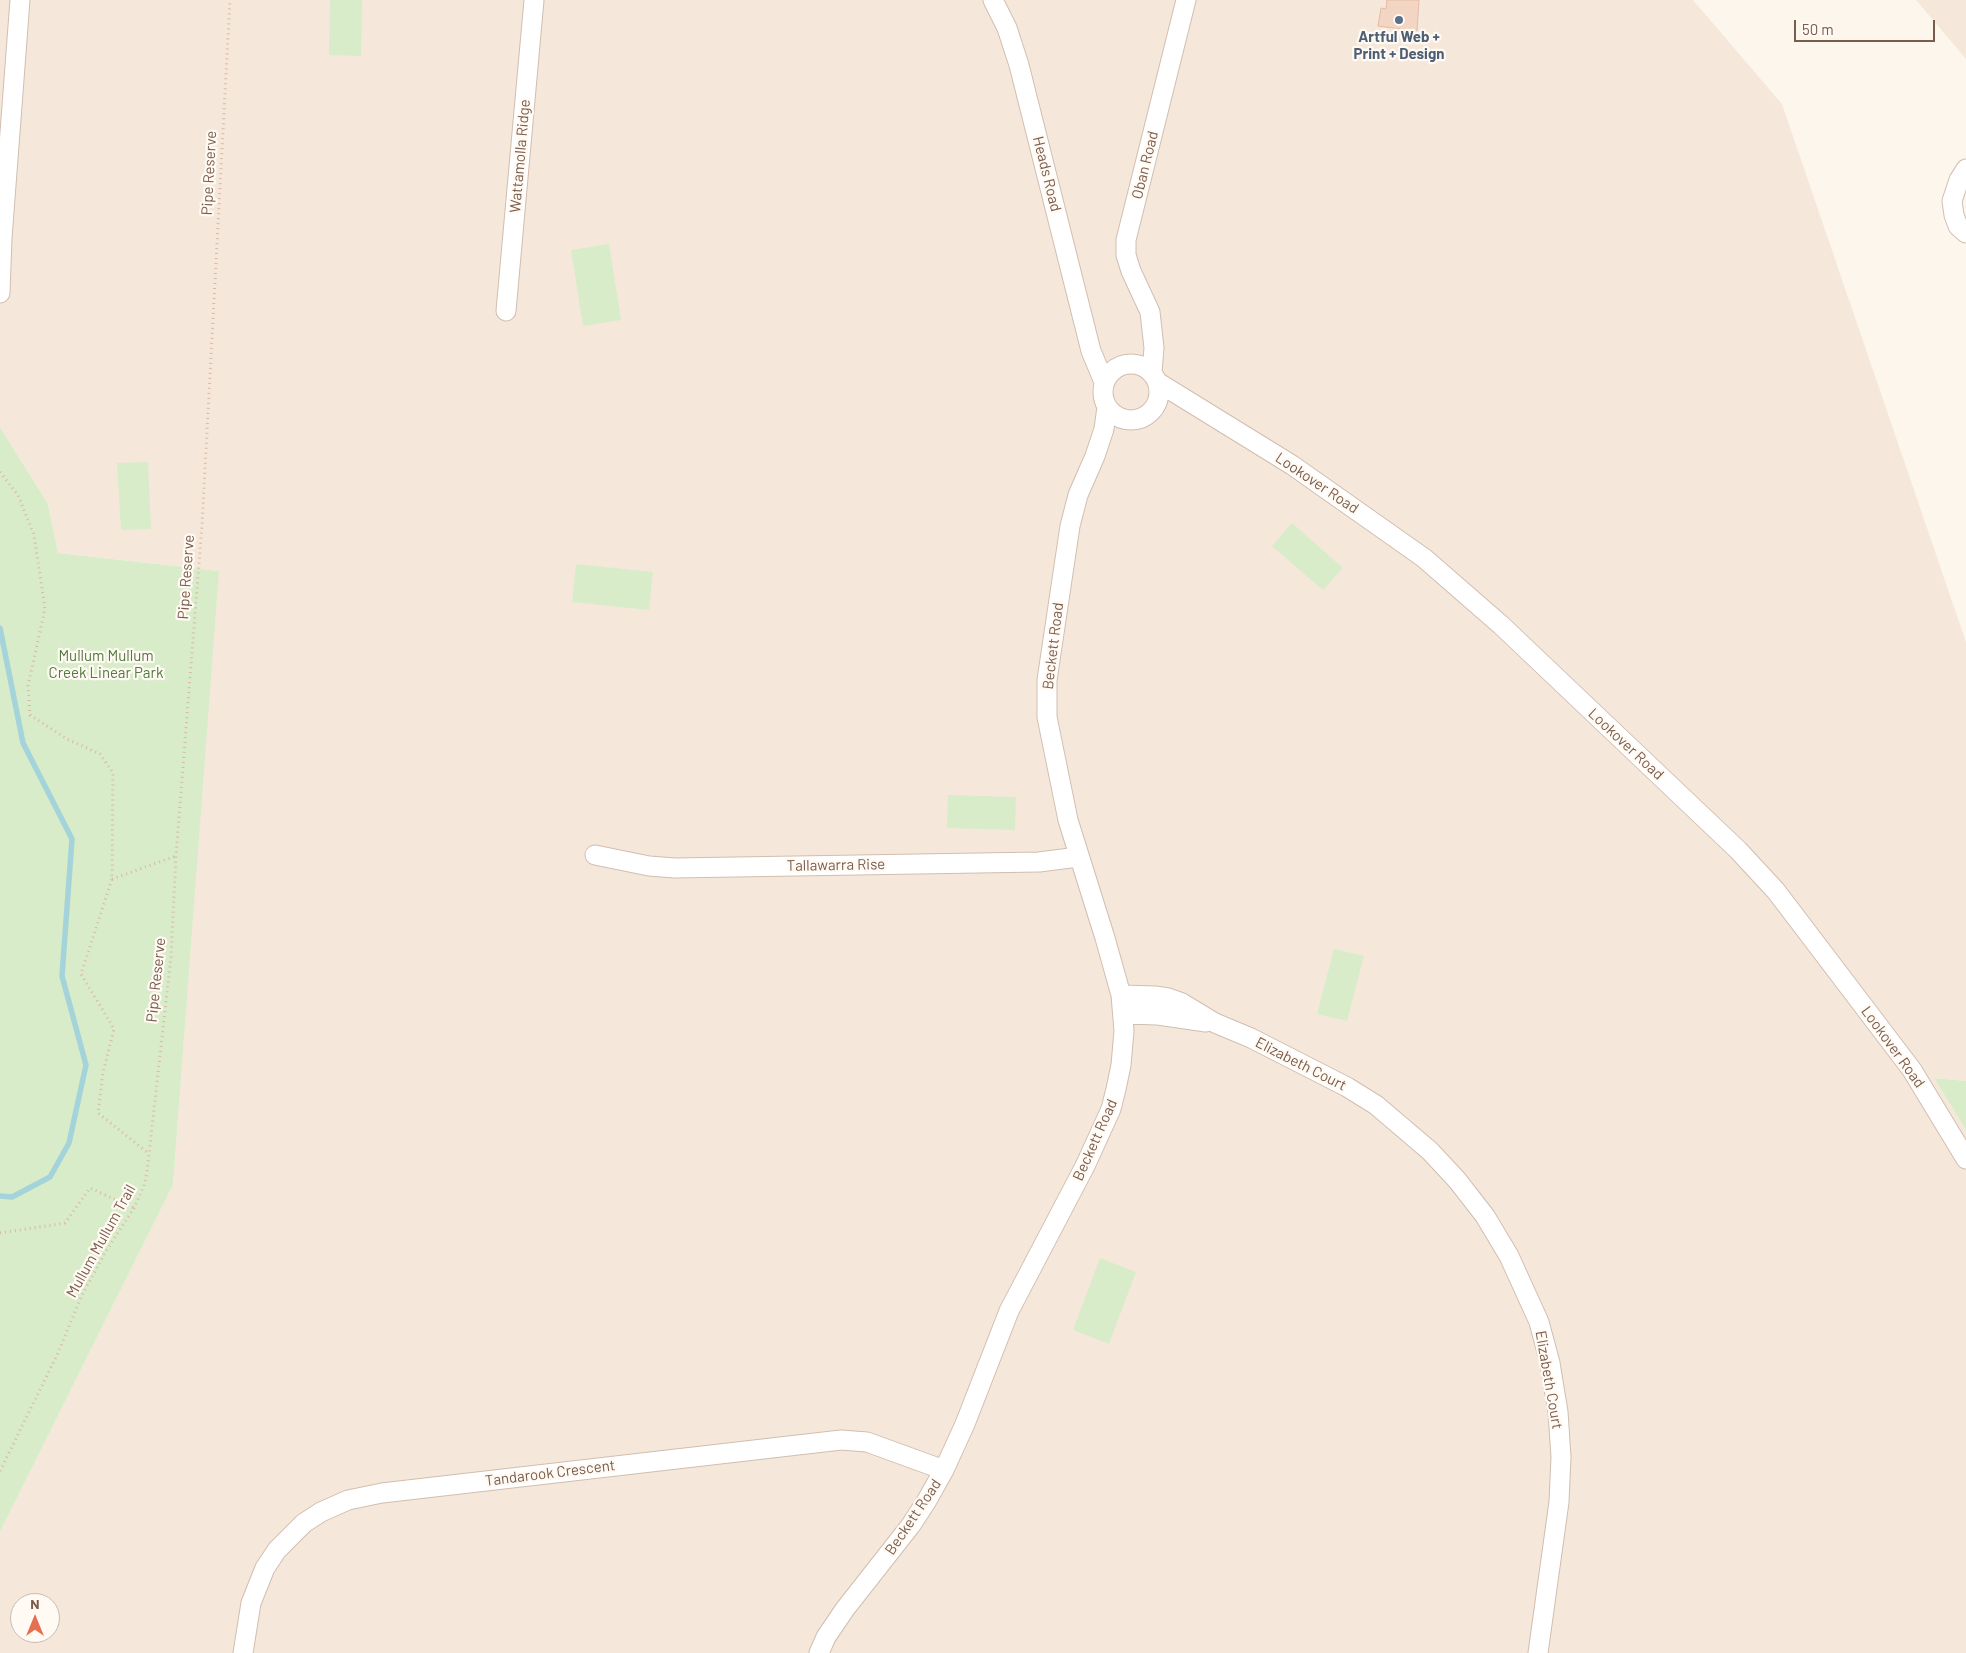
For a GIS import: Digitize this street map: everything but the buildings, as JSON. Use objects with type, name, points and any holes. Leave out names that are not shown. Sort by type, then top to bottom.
[{"type":"street","points":[[0,293],[20,0]]},
{"type":"street","name":"Wattamolla Ridge","points":[[506,311],[534,0]]},
{"type":"street","name":"Heads Road","points":[[993,0],[1007,28],[1029,99],[1091,351],[1104,382]]},
{"type":"street","name":"Oban Road","points":[[1155,378],[1150,312],[1131,271],[1126,255],[1126,240],[1186,0]]},
{"type":"street","points":[[1966,169],[1959,180],[1952,200],[1958,226],[1966,233]]},
{"type":"street","points":[[1091,351],[1109,360],[1129,364],[1144,367],[1155,378],[1160,391],[1156,407],[1142,418],[1134,421],[1125,420],[1112,413],[1107,407],[1103,395],[1104,382],[1109,374],[1129,364],[1145,347],[1152,326]]},
{"type":"street","name":"Lookover Road","points":[[1155,378],[1204,413],[1292,465],[1424,558],[1508,631],[1738,850],[1776,891],[1906,1062],[1966,1159]]},
{"type":"street","name":"Beckett Road","points":[[819,1653],[826,1637],[845,1609],[911,1525],[944,1470],[965,1424],[1009,1311],[1085,1166],[1111,1110],[1121,1065],[1123,1014],[1121,994],[1068,820],[1047,717],[1047,680],[1070,526],[1078,495],[1095,456],[1104,429],[1107,407]]},
{"type":"street","name":"Lookover Road","points":[[1156,407],[1176,407],[1204,413]]},
{"type":"street","name":"Beckett Road","points":[[1095,456],[1125,420]]},
{"type":"street","name":"Tallawarra Rise","points":[[595,855],[649,866],[675,868],[1039,862],[1078,857]]},
{"type":"street","name":"Elizabeth Court","points":[[1121,994],[1168,998],[1182,1003],[1215,1023],[1251,1038],[1347,1087],[1401,1125],[1430,1151],[1457,1180],[1485,1216],[1509,1256],[1538,1322],[1550,1363],[1558,1412],[1561,1457],[1559,1502],[1538,1653]]},
{"type":"street","name":"Elizabeth Court","points":[[1123,1014],[1158,1015],[1215,1023]]},
{"type":"street","name":"Tandarook Crescent","points":[[243,1653],[251,1603],[265,1568],[277,1550],[304,1523],[321,1512],[348,1500],[382,1493],[841,1440],[880,1445],[944,1470]]},
{"type":"path","name":"Pipe Reserve","points":[[148,1154],[172,957],[176,856],[202,525],[230,0]]},
{"type":"path","points":[[0,472],[18,495],[34,535],[45,609],[28,686],[30,715],[66,739],[100,754],[112,773],[112,879],[81,974],[114,1028],[103,1073],[98,1113],[148,1154]]},
{"type":"path","points":[[112,879],[176,856]]},
{"type":"path","name":"Mullum Mullum Trail","points":[[0,1471],[58,1353],[81,1297],[106,1251],[134,1208],[148,1172],[148,1154]]},
{"type":"path","points":[[0,1233],[64,1223],[90,1188],[134,1208]]},
{"type":"shaded area","points":[[0,0],[1693,0],[1782,104],[1966,642],[1966,1081],[1934,1078],[1966,1130],[1966,1653],[0,1653],[0,1532],[173,1185],[218,571],[58,553],[48,504],[0,427]]},
{"type":"shaded area","points":[[1916,0],[1966,0],[1966,59]]},
{"type":"green space","points":[[330,0],[362,0],[361,56],[329,55]]},
{"type":"green space","points":[[609,244],[621,320],[583,326],[571,250]]},
{"type":"green space","name":"Mullum Mullum Creek Linear Park","points":[[0,427],[48,504],[58,553],[219,571],[173,1185],[0,1532]]},
{"type":"green space","points":[[148,462],[151,529],[121,530],[117,463]]},
{"type":"green space","points":[[1292,523],[1343,568],[1323,590],[1272,546]]},
{"type":"green space","points":[[576,564],[653,572],[649,610],[572,602]]},
{"type":"green space","points":[[948,795],[1016,797],[1015,830],[947,828]]},
{"type":"green space","points":[[1334,949],[1364,956],[1347,1021],[1317,1014]]},
{"type":"green space","points":[[1934,1078],[1966,1081],[1966,1130]]},
{"type":"green space","points":[[1100,1258],[1136,1272],[1109,1344],[1073,1330]]},
{"type":"waterway","points":[[0,628],[23,743],[72,839],[62,976],[86,1065],[69,1143],[50,1177],[12,1197],[0,1196]]},
{"type":"place","name":"Artful Web + Print + Design","points":[[1399,20]]}]
